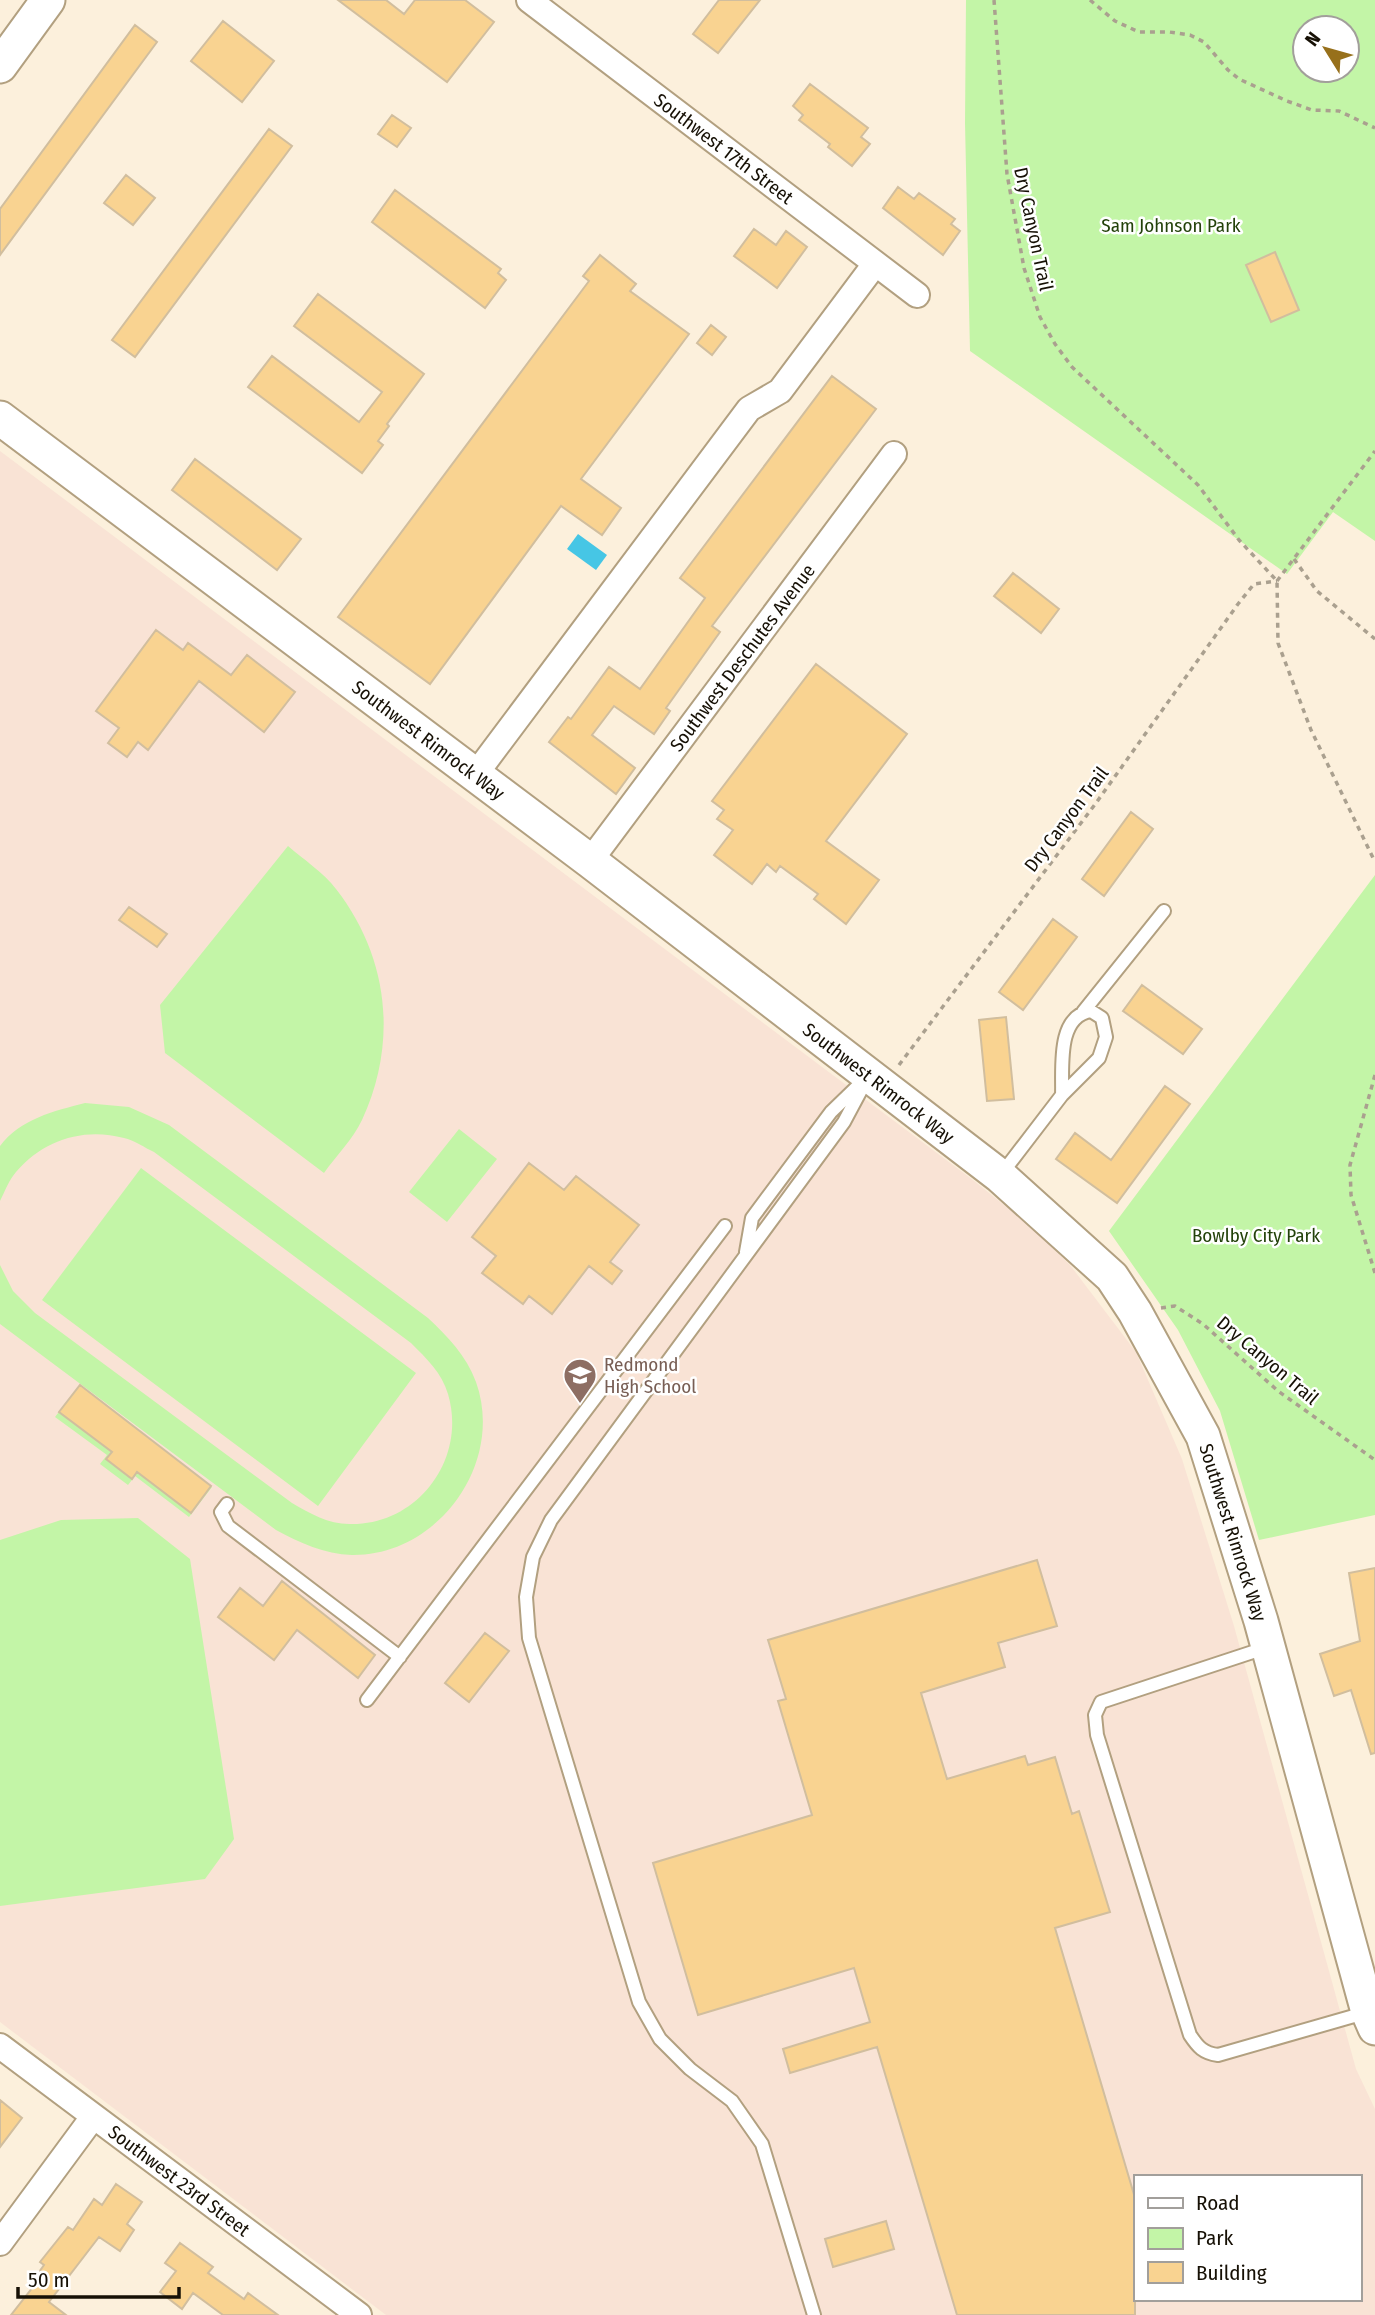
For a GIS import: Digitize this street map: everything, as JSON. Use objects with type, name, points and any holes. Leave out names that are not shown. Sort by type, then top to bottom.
[{"type":"main road","points":[[0,66],[48,0]]},
{"type":"main road","name":"Southwest Rimrock Way","points":[[0,418],[590,861],[1000,1176],[1112,1277],[1135,1312],[1203,1436],[1268,1647],[1371,2020]]},
{"type":"street","name":"Southwest 17th Street","points":[[529,0],[917,295]]},
{"type":"street","points":[[475,775],[749,409],[780,390],[875,264]]},
{"type":"street","name":"Southwest Deschutes Avenue","points":[[590,861],[894,454]]},
{"type":"street","name":"Southwest 23rd Street","points":[[0,2046],[359,2315]]},
{"type":"street","points":[[0,2243],[93,2117]]},
{"type":"lane","points":[[1062,1095],[1065,1038],[1072,1022],[1164,911]]},
{"type":"lane","points":[[1000,1176],[1062,1095],[1099,1058],[1106,1037],[1102,1018],[1091,1011],[1083,1012]]},
{"type":"lane","points":[[814,2315],[762,2144],[732,2101],[691,2069],[660,2039],[639,2001],[529,1638],[526,1597],[533,1557],[551,1520],[876,1081]]},
{"type":"lane","points":[[367,1700],[725,1226]]},
{"type":"lane","points":[[227,1504],[221,1513],[228,1526],[400,1657]]},
{"type":"lane","points":[[1268,1647],[1101,1702],[1095,1715],[1097,1735],[1190,2035],[1198,2046],[1206,2054],[1218,2055],[1371,2020]]},
{"type":"path","name":"Dry Canyon Trail","points":[[995,0],[1007,174],[1024,268],[1040,317],[1072,367],[1198,485],[1238,540],[1277,581]]},
{"type":"path","points":[[1090,0],[1115,21],[1139,32],[1190,35],[1204,42],[1228,71],[1239,79],[1287,101],[1312,110],[1339,111],[1375,128]]},
{"type":"path","points":[[1375,451],[1277,581],[1278,643],[1311,730],[1375,862]]},
{"type":"path","points":[[1294,559],[1317,592],[1375,639]]},
{"type":"path","name":"Dry Canyon Trail","points":[[876,1081],[1096,803],[1254,584],[1277,581]]},
{"type":"path","points":[[1375,1075],[1350,1165],[1351,1195],[1375,1273]]},
{"type":"path","name":"Dry Canyon Trail","points":[[1135,1312],[1175,1306],[1203,1324],[1278,1391],[1375,1461]]},
{"type":"shaded area","name":"Redmond High School","points":[[0,451],[973,1180],[1029,1225],[1070,1265],[1136,1352],[1182,1459],[1234,1626],[1356,2069],[1375,2109],[1375,2315],[386,2315],[0,2022]]},
{"type":"green space","name":"Sam Johnson Park","points":[[966,0],[1375,0],[1375,541],[1333,512],[1287,574],[970,351],[965,123]]},
{"type":"green space","points":[[288,846],[331,883],[354,915],[377,971],[382,1001],[384,1031],[381,1061],[373,1090],[358,1127],[324,1173],[165,1053],[160,1005]]},
{"type":"green space","name":"Bowlby City Park","points":[[1375,875],[1375,1515],[1259,1540],[1220,1411],[1178,1330],[1109,1231]]},
{"type":"green space","points":[[85,1103],[129,1107],[169,1125],[428,1318],[456,1347],[476,1382],[483,1413],[481,1443],[472,1473],[457,1499],[437,1522],[412,1540],[383,1551],[352,1555],[322,1550],[294,1539],[276,1530],[0,1324],[0,1265],[13,1291],[35,1313],[292,1503],[328,1521],[352,1524],[376,1521],[398,1513],[417,1500],[444,1463],[452,1418],[445,1386],[428,1360],[411,1343],[154,1152],[128,1139],[109,1135],[79,1135],[65,1139],[51,1144],[27,1161],[11,1178],[0,1201],[0,1146],[17,1129],[28,1123],[50,1113]]},
{"type":"green space","points":[[459,1129],[497,1159],[447,1222],[409,1192]]},
{"type":"green space","points":[[141,1168],[416,1373],[318,1506],[42,1300]]},
{"type":"green space","points":[[78,1387],[212,1487],[189,1517],[135,1476],[128,1485],[100,1464],[107,1455],[55,1417]]},
{"type":"green space","points":[[138,1518],[190,1559],[234,1839],[205,1879],[0,1906],[0,1540],[61,1520]]},
{"type":"water","points":[[578,534],[607,555],[596,570],[567,549]]},
{"type":"building","points":[[338,0],[386,0],[404,14],[415,0],[465,0],[494,22],[447,82]]},
{"type":"building","points":[[719,0],[760,0],[718,53],[693,34]]},
{"type":"building","points":[[223,21],[274,61],[242,102],[191,61]]},
{"type":"building","points":[[135,25],[157,42],[0,255],[0,209]]},
{"type":"building","points":[[810,84],[868,128],[861,137],[870,144],[852,166],[828,147],[830,144],[799,120],[803,115],[793,106]]},
{"type":"building","points":[[392,115],[411,128],[397,147],[378,134]]},
{"type":"building","points":[[269,129],[292,146],[135,357],[112,340]]},
{"type":"building","points":[[126,175],[155,198],[133,225],[104,203]]},
{"type":"building","points":[[898,187],[914,199],[919,193],[955,219],[951,224],[960,231],[943,255],[883,208]]},
{"type":"building","points":[[395,190],[501,269],[498,273],[506,280],[485,308],[372,222]]},
{"type":"building","points":[[754,229],[776,245],[786,231],[807,247],[777,288],[734,256]]},
{"type":"building","points":[[1275,252],[1299,310],[1271,322],[1246,265]]},
{"type":"building","points":[[600,255],[636,284],[630,291],[689,334],[581,479],[621,508],[602,535],[561,506],[430,684],[338,617],[589,281],[583,276]]},
{"type":"building","points":[[318,294],[424,374],[387,424],[389,426],[378,441],[383,445],[362,473],[248,387],[272,356],[359,422],[382,392],[294,326]]},
{"type":"building","points":[[711,325],[726,337],[712,355],[697,343]]},
{"type":"building","points":[[832,376],[876,409],[712,626],[720,632],[666,708],[670,711],[654,734],[614,706],[592,735],[635,768],[616,794],[549,742],[568,717],[571,719],[609,667],[640,689],[705,598],[680,578]]},
{"type":"building","points":[[195,459],[301,539],[277,570],[172,490]]},
{"type":"building","points":[[1013,573],[1059,609],[1041,633],[994,596]]},
{"type":"building","points":[[156,630],[183,650],[188,643],[231,675],[247,655],[295,692],[264,732],[199,681],[148,750],[138,742],[127,757],[108,743],[119,728],[96,711]]},
{"type":"building","points":[[816,664],[907,734],[826,841],[879,880],[846,924],[814,899],[818,894],[780,866],[776,872],[767,864],[752,884],[714,855],[733,830],[717,819],[724,810],[712,801]]},
{"type":"building","points":[[1131,812],[1153,829],[1104,896],[1082,879]]},
{"type":"building","points":[[129,907],[167,934],[157,947],[119,920]]},
{"type":"building","points":[[1053,919],[1077,937],[1023,1010],[999,992]]},
{"type":"building","points":[[1142,985],[1202,1029],[1183,1054],[1123,1011]]},
{"type":"building","points":[[1006,1017],[1014,1099],[987,1101],[979,1020]]},
{"type":"building","points":[[1165,1086],[1190,1104],[1117,1203],[1056,1159],[1075,1133],[1111,1160]]},
{"type":"building","points":[[529,1163],[564,1190],[576,1176],[639,1225],[610,1262],[622,1271],[612,1284],[589,1266],[552,1314],[529,1296],[523,1304],[482,1273],[496,1256],[472,1237]]},
{"type":"building","points":[[80,1385],[211,1486],[191,1513],[137,1472],[132,1479],[106,1459],[112,1452],[59,1412]]},
{"type":"building","points":[[1037,1560],[1057,1626],[998,1643],[1005,1667],[921,1693],[947,1779],[1025,1756],[1028,1765],[1055,1757],[1072,1814],[1079,1811],[1110,1912],[1055,1928],[1134,2195],[1135,2315],[957,2315],[877,2047],[790,2073],[783,2049],[870,2022],[854,1968],[698,2015],[653,1863],[812,1815],[778,1701],[786,1699],[768,1640]]},
{"type":"building","points":[[1375,1568],[1375,1753],[1371,1754],[1351,1690],[1334,1696],[1320,1654],[1360,1641],[1349,1573]]},
{"type":"building","points":[[282,1581],[375,1655],[358,1678],[297,1630],[274,1660],[218,1617],[240,1588],[263,1606]]},
{"type":"building","points":[[485,1633],[509,1651],[469,1702],[445,1683]]},
{"type":"building","points":[[0,2100],[22,2118],[0,2147]]},
{"type":"building","points":[[116,2184],[142,2202],[127,2224],[134,2230],[120,2251],[99,2237],[49,2302],[66,2315],[11,2315],[40,2278],[37,2275],[44,2265],[40,2262],[68,2227],[73,2230],[94,2199],[102,2205]]},
{"type":"building","points":[[886,2221],[894,2249],[833,2267],[825,2239]]},
{"type":"building","points":[[180,2243],[213,2267],[208,2273],[244,2299],[248,2293],[278,2315],[223,2315],[193,2293],[182,2309],[160,2292],[176,2271],[165,2263]]},
{"type":"place","name":"Redmond High School","points":[[580,1405]]}]
